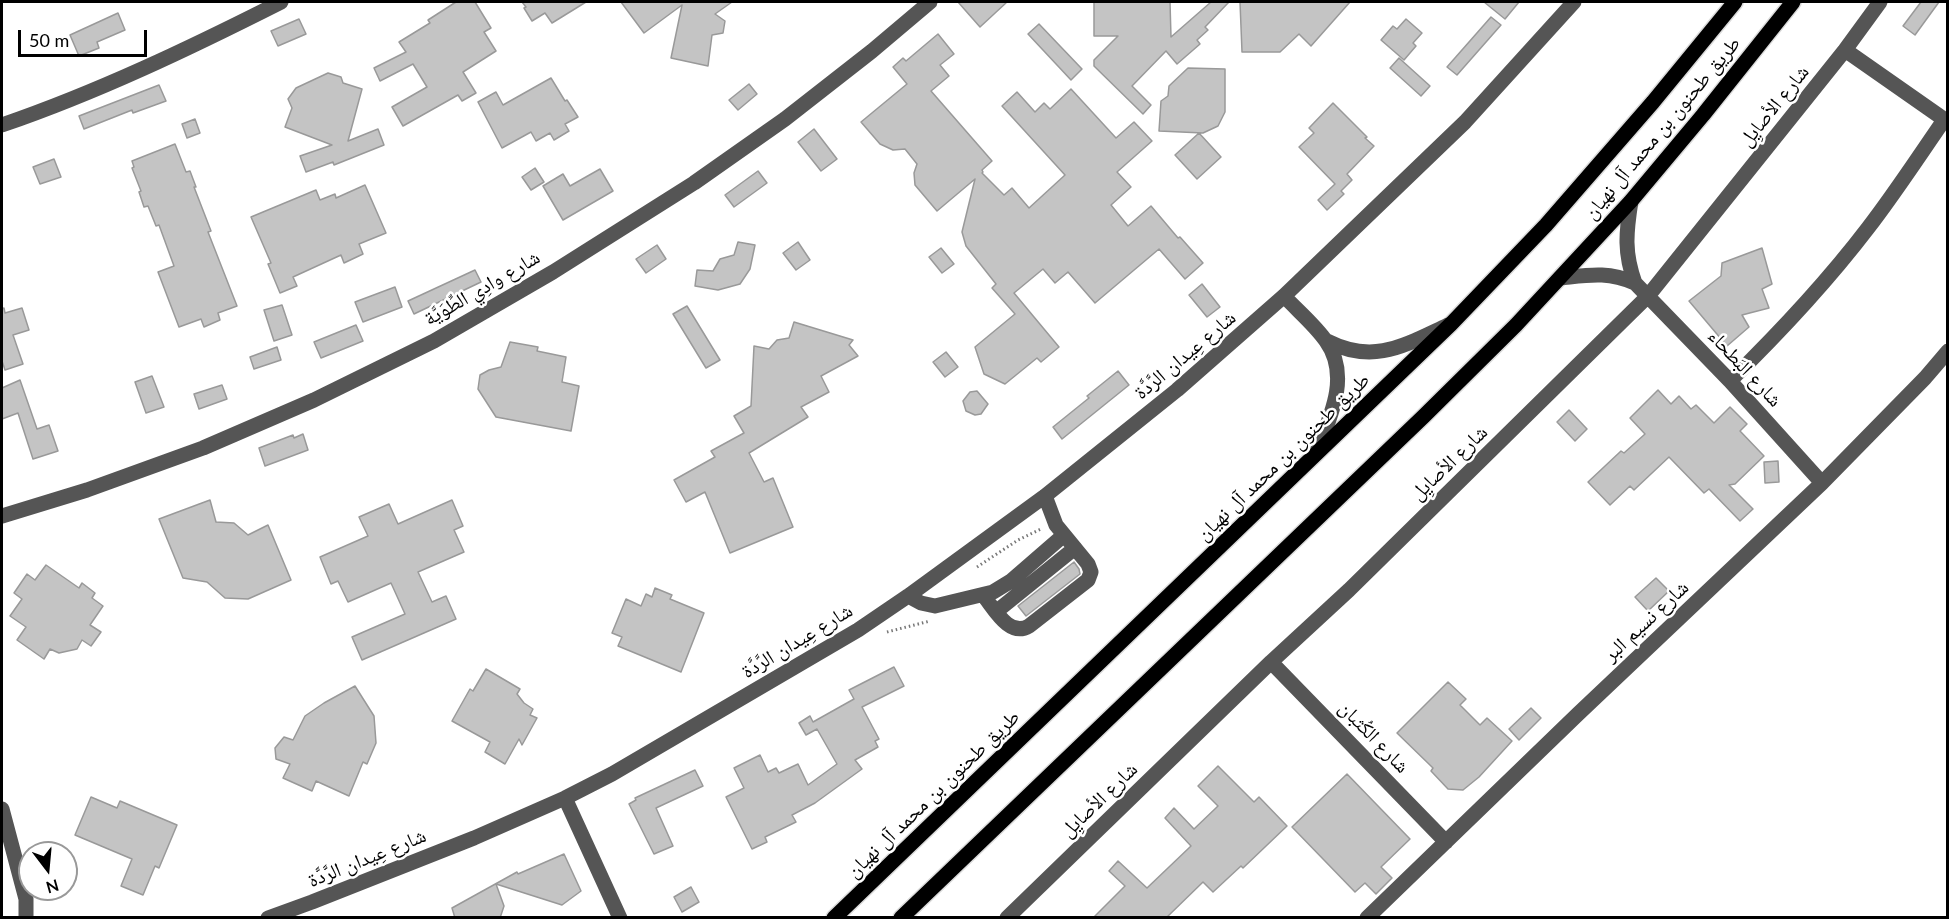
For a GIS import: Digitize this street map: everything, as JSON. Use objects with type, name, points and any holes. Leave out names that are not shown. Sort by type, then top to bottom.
[{"type":"main road","name":"طريق طحنون بن محمد آل نهيان","points":[[834,918],[1451,324],[1546,225],[1653,102],[1735,2]]},
{"type":"main road","name":"طريق طحنون بن محمد آل نهيان","points":[[901,918],[1455,386],[1560,279],[1631,201],[1704,115],[1793,2]]},
{"type":"street","points":[[2,125],[111,83],[185,50],[281,2]]},
{"type":"street","name":"شارع وادِي الطِّوَيَّة","points":[[2,516],[87,490],[203,448],[314,400],[434,340],[553,272],[694,183],[785,119],[930,2]]},
{"type":"street","name":"شارع عِيدان الرَّدَّة","points":[[268,918],[474,838],[566,798],[633,762],[858,630],[908,596],[1045,496],[1177,390],[1284,297],[1465,122],[1574,2]]},
{"type":"street","name":"شارع الأصايِل","points":[[1007,918],[1271,662],[1349,590],[1648,296],[1845,50],[1880,2]]},
{"type":"street","points":[[1730,381],[1780,332],[1824,282],[1868,229],[1946,121],[1845,50]]},
{"type":"street","name":"شارع البَطحاء","points":[[1631,201],[1626,245],[1627,258],[1635,283],[1730,381],[1822,483]]},
{"type":"street","points":[[1560,279],[1600,274],[1635,283]]},
{"type":"street","points":[[1284,297],[1327,341],[1354,352],[1383,352],[1397,348],[1451,324]]},
{"type":"street","points":[[1316,453],[1336,401],[1338,386],[1335,363],[1327,341]]},
{"type":"street","name":"شارع نسيم البر","points":[[1367,918],[1822,483],[1925,378],[1947,351]]},
{"type":"street","points":[[984,596],[1011,627],[1024,628],[1085,583],[1090,576],[1090,568],[1053,519],[1045,496]]},
{"type":"street","points":[[908,596],[921,603],[935,606],[984,596],[1011,581],[1064,535]]},
{"type":"street","points":[[997,611],[1075,548]]},
{"type":"street","name":"شارع الكُثبان","points":[[1271,662],[1446,842]]},
{"type":"street","points":[[566,798],[620,918]]},
{"type":"street","points":[[2,809],[18,869]]},
{"type":"street","points":[[26,901],[26,918]]},
{"type":"street","points":[[27,901],[35,918]]},
{"type":"building","points":[[456,2],[475,2],[491,28],[484,32],[496,51],[463,72],[476,93],[462,101],[458,95],[403,126],[392,107],[427,87],[413,64],[380,81],[374,68],[406,52],[399,42],[430,23],[428,20]]},
{"type":"building","points":[[522,2],[586,2],[552,23],[545,13],[532,21]]},
{"type":"building","points":[[621,2],[732,2],[715,14],[725,21],[723,33],[712,35],[708,66],[671,58],[682,5],[644,33]]},
{"type":"building","points":[[958,2],[1007,2],[980,27]]},
{"type":"building","points":[[1094,2],[1170,2],[1171,37],[1211,2],[1229,2],[1205,27],[1208,30],[1197,40],[1200,44],[1177,64],[1166,51],[1132,86],[1151,105],[1143,114],[1094,66],[1094,60],[1118,36],[1094,36]]},
{"type":"building","points":[[1240,2],[1350,2],[1311,46],[1299,34],[1280,52],[1242,52]]},
{"type":"building","points":[[1484,2],[1519,2],[1505,19]]},
{"type":"building","points":[[1921,2],[1939,2],[1915,35],[1903,26]]},
{"type":"building","points":[[118,13],[125,30],[97,42],[99,48],[79,56],[70,35]]},
{"type":"building","points":[[1491,17],[1501,25],[1457,75],[1447,67]]},
{"type":"building","points":[[299,19],[306,34],[278,46],[271,31]]},
{"type":"building","points":[[1406,19],[1422,33],[1413,43],[1416,46],[1404,60],[1381,40],[1393,26],[1397,29]]},
{"type":"building","points":[[1039,24],[1082,69],[1071,80],[1028,34]]},
{"type":"building","points":[[938,34],[954,54],[940,65],[949,76],[931,91],[992,161],[982,170],[982,173],[1004,195],[1012,188],[1029,208],[1065,175],[1002,106],[1017,92],[1035,112],[1044,103],[1050,109],[1071,89],[1116,138],[1134,122],[1152,141],[1117,172],[1131,187],[1111,205],[1128,226],[1151,206],[1203,263],[1185,279],[1159,249],[1095,303],[1068,272],[1055,283],[1043,269],[1014,293],[1059,347],[1041,362],[1037,358],[1005,384],[984,374],[975,347],[1015,314],[992,288],[996,284],[966,246],[962,232],[975,179],[937,211],[915,185],[914,173],[917,164],[905,149],[893,150],[880,144],[861,122],[907,84],[893,67],[903,58],[906,61]]},
{"type":"building","points":[[1399,58],[1430,86],[1421,96],[1390,68]]},
{"type":"building","points":[[1188,68],[1225,69],[1225,112],[1218,126],[1203,133],[1159,131],[1161,101],[1168,96],[1169,86]]},
{"type":"building","points":[[328,73],[341,77],[343,83],[362,89],[348,141],[378,129],[384,145],[334,165],[333,162],[306,172],[300,156],[332,145],[285,127],[292,108],[288,99],[296,88]]},
{"type":"building","points":[[551,78],[578,117],[565,124],[569,131],[554,140],[550,133],[536,141],[531,132],[502,148],[478,102],[496,92],[503,105]]},
{"type":"building","points":[[749,84],[757,94],[738,110],[729,100]]},
{"type":"building","points":[[159,85],[166,101],[133,113],[132,110],[84,129],[79,116]]},
{"type":"building","points":[[1333,103],[1374,146],[1347,174],[1352,180],[1341,191],[1344,194],[1327,210],[1318,200],[1335,184],[1299,147],[1314,133],[1309,128]]},
{"type":"building","points":[[195,119],[200,133],[187,138],[182,124]]},
{"type":"building","points":[[814,129],[837,159],[821,171],[798,142]]},
{"type":"building","points":[[1199,133],[1221,157],[1197,179],[1175,155]]},
{"type":"building","points":[[175,144],[186,172],[190,171],[211,231],[208,232],[237,306],[218,313],[220,320],[204,327],[201,319],[179,327],[158,272],[174,266],[159,225],[156,226],[148,206],[144,207],[139,192],[141,191],[132,168],[134,167],[132,161]]},
{"type":"building","points":[[54,159],[61,177],[40,184],[33,167]]},
{"type":"building","points":[[535,168],[544,182],[531,190],[522,177]]},
{"type":"building","points":[[600,169],[613,191],[563,220],[543,186],[563,174],[570,186]]},
{"type":"building","points":[[758,171],[767,183],[734,207],[725,195]]},
{"type":"building","points":[[365,185],[386,233],[359,244],[363,254],[344,263],[341,255],[293,277],[297,286],[280,293],[268,264],[271,263],[251,217],[316,190],[320,200],[335,194],[336,198]]},
{"type":"building","points":[[738,242],[755,245],[750,269],[740,284],[718,290],[695,286],[697,270],[713,271],[720,259],[734,255]]},
{"type":"building","points":[[798,242],[810,260],[796,270],[783,253]]},
{"type":"building","points":[[657,245],[666,259],[646,273],[636,259]]},
{"type":"building","points":[[941,248],[954,264],[942,273],[929,257]]},
{"type":"building","points":[[1762,248],[1772,284],[1762,289],[1769,308],[1742,315],[1749,327],[1727,346],[1689,301],[1721,276],[1722,263]]},
{"type":"building","points":[[475,270],[481,282],[414,314],[408,301]]},
{"type":"building","points":[[1202,284],[1220,307],[1207,317],[1189,295]]},
{"type":"building","points":[[395,287],[402,307],[363,322],[355,302]]},
{"type":"building","points":[[282,305],[292,335],[274,341],[264,310]]},
{"type":"building","points":[[687,306],[720,360],[706,368],[673,314]]},
{"type":"building","points":[[4,308],[5,313],[22,308],[29,330],[13,335],[23,364],[5,370],[2,361],[2,309]]},
{"type":"building","points":[[794,322],[853,340],[849,345],[858,356],[821,376],[829,392],[801,407],[808,417],[749,453],[764,482],[773,478],[793,527],[730,553],[705,492],[686,502],[674,480],[715,457],[711,451],[744,433],[734,416],[751,406],[754,346],[769,349],[777,340],[789,338]]},
{"type":"building","points":[[356,325],[363,341],[321,358],[314,342]]},
{"type":"building","points":[[510,342],[538,347],[537,351],[566,357],[562,382],[579,386],[571,431],[496,417],[478,389],[480,375],[501,367]]},
{"type":"building","points":[[277,347],[281,360],[254,369],[250,357]]},
{"type":"building","points":[[946,352],[958,367],[945,377],[933,362]]},
{"type":"building","points":[[1118,371],[1129,385],[1062,439],[1053,427]]},
{"type":"building","points":[[152,376],[164,407],[146,413],[135,382]]},
{"type":"building","points":[[20,380],[37,429],[49,425],[58,451],[33,459],[18,413],[2,419],[2,388]]},
{"type":"building","points":[[222,385],[227,399],[199,409],[194,394]]},
{"type":"building","points":[[1658,390],[1671,404],[1679,396],[1691,409],[1696,405],[1714,423],[1730,407],[1747,424],[1740,431],[1764,456],[1735,484],[1729,485],[1753,509],[1740,521],[1709,489],[1704,493],[1669,457],[1634,490],[1630,486],[1610,505],[1588,482],[1621,451],[1624,453],[1645,434],[1630,418]]},
{"type":"building","points":[[977,391],[988,404],[981,414],[975,415],[966,411],[963,401],[970,392]]},
{"type":"building","points":[[1569,410],[1587,429],[1575,441],[1557,422]]},
{"type":"building","points":[[303,434],[308,450],[265,466],[259,448],[293,435],[294,438]]},
{"type":"building","points":[[1778,461],[1779,482],[1765,483],[1764,462]]},
{"type":"building","points":[[210,500],[216,522],[234,523],[248,535],[268,525],[291,580],[248,599],[225,598],[207,582],[183,578],[159,519]]},
{"type":"building","points":[[452,500],[463,526],[454,530],[464,552],[418,572],[432,602],[446,596],[456,619],[362,660],[352,637],[405,614],[391,583],[348,602],[338,581],[331,584],[320,557],[368,536],[359,517],[389,504],[398,524]]},
{"type":"building","points":[[1074,562],[1080,574],[1026,616],[1018,606]]},
{"type":"building","points":[[46,565],[79,588],[82,583],[95,593],[92,598],[103,606],[90,625],[101,632],[91,646],[82,640],[77,649],[59,653],[50,649],[44,659],[17,640],[26,627],[10,616],[22,599],[14,593],[27,574],[35,580]]},
{"type":"building","points":[[1656,578],[1669,591],[1648,611],[1635,597]]},
{"type":"building","points":[[655,588],[672,595],[670,599],[704,613],[681,672],[618,646],[622,637],[612,633],[626,599],[641,606],[646,594],[652,597]]},
{"type":"building","points":[[894,667],[904,686],[862,707],[879,739],[875,741],[878,747],[855,760],[862,769],[815,803],[792,815],[796,822],[765,837],[767,842],[752,849],[726,797],[744,788],[734,768],[760,755],[768,772],[776,768],[779,773],[798,764],[808,785],[837,764],[817,729],[806,735],[799,723],[810,716],[813,722],[854,699],[849,690]]},
{"type":"building","points":[[486,669],[520,689],[517,694],[533,709],[530,715],[537,718],[522,745],[519,739],[505,764],[485,752],[490,742],[452,721],[470,689],[473,691]]},
{"type":"building","points":[[1448,682],[1466,699],[1460,705],[1480,725],[1487,718],[1512,741],[1479,777],[1463,790],[1448,789],[1431,771],[1433,768],[1397,733]]},
{"type":"building","points":[[355,686],[374,716],[376,743],[367,764],[363,762],[349,796],[316,781],[312,791],[283,778],[290,764],[276,759],[275,748],[284,737],[293,740],[305,716]]},
{"type":"building","points":[[1531,708],[1541,718],[1519,740],[1509,729]]},
{"type":"building","points":[[1218,766],[1254,802],[1259,797],[1287,826],[1243,868],[1241,866],[1213,892],[1203,882],[1166,918],[1093,918],[1125,886],[1109,871],[1118,861],[1147,888],[1191,846],[1165,818],[1174,808],[1194,829],[1218,806],[1198,786]]},
{"type":"building","points":[[695,770],[703,786],[656,808],[673,846],[654,854],[629,804],[636,800],[635,798]]},
{"type":"building","points":[[1347,774],[1410,839],[1381,867],[1392,878],[1376,894],[1365,883],[1355,892],[1292,827]]},
{"type":"building","points":[[91,797],[117,808],[120,801],[177,825],[159,868],[155,866],[143,895],[121,886],[132,859],[75,835]]},
{"type":"building","points":[[564,854],[581,891],[562,905],[496,884],[504,906],[500,918],[455,918],[452,908],[517,872],[518,874]]},
{"type":"building","points":[[691,887],[699,902],[682,912],[674,897]]}]
